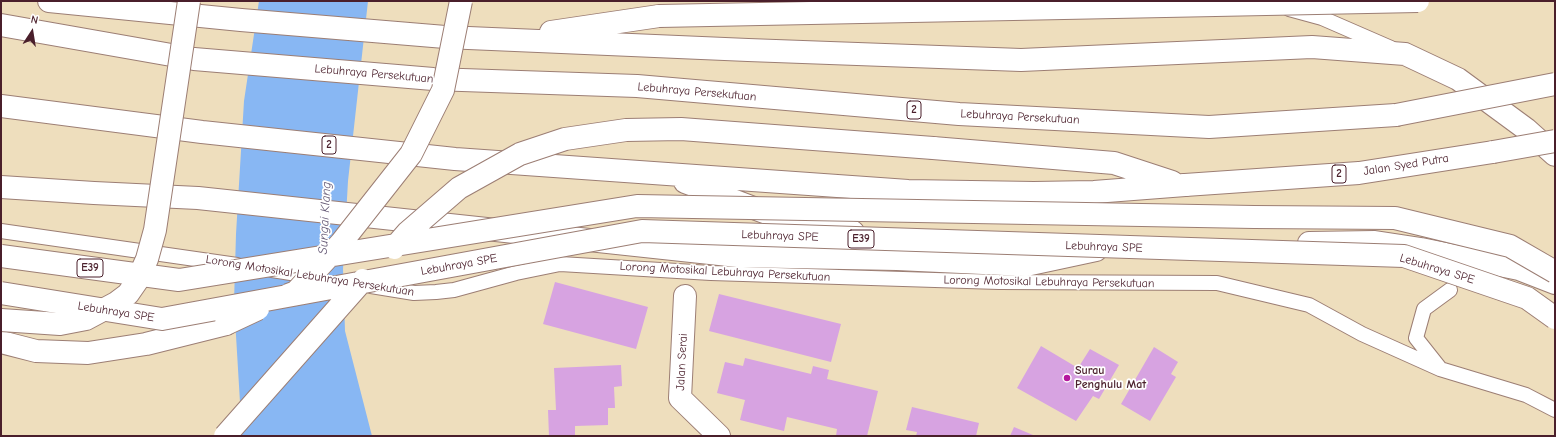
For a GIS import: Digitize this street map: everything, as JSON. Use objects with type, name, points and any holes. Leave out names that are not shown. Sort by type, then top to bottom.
[{"type":"main road","points":[[49,1],[241,20],[445,37],[501,40],[1021,60],[1312,47],[1405,54],[1458,79],[1526,130],[1555,155]]},
{"type":"main road","points":[[181,1],[241,20]]},
{"type":"main road","points":[[1,320],[60,324],[86,319],[116,304],[128,294],[137,281],[147,259],[155,230],[189,1]]},
{"type":"main road","points":[[1,342],[36,351],[88,353],[146,344],[226,324],[296,292],[340,243],[411,154],[443,90],[461,1]]},
{"type":"main road","points":[[501,40],[659,16],[1418,1]]},
{"type":"main road","name":"Lebuhraya Persekutuan","points":[[1,25],[194,59],[433,79],[637,86],[959,114],[1209,127],[1396,115],[1555,84]]},
{"type":"main road","name":"2","points":[[1,106],[202,132],[455,159],[916,191],[1034,193],[1094,192],[1185,186]]},
{"type":"main road","points":[[225,436],[353,290],[408,232],[459,188],[520,154],[573,138],[626,130],[681,129],[933,148],[1114,163],[1185,186]]},
{"type":"main road","name":"Jalan Syed Putra","points":[[1185,186],[1358,173],[1555,141]]},
{"type":"main road","points":[[661,173],[780,218],[858,233],[1321,244],[1375,242],[1421,249],[1519,269],[1555,283]]},
{"type":"main road","points":[[1,187],[198,198],[738,256],[897,259],[1026,265],[1144,239]]},
{"type":"main road","name":"E39","points":[[1,256],[179,280],[637,206],[1246,217],[1395,218],[1510,246],[1555,272]]},
{"type":"main road","name":"Lebuhraya SPE","points":[[1,294],[162,319],[642,231],[1404,256],[1527,298],[1555,318]]},
{"type":"main road","points":[[1321,244],[1456,275],[1555,318]]},
{"type":"main road","name":"Jalan Serai","points":[[685,296],[680,398],[719,436]]},
{"type":"lane","points":[[1257,1],[1322,18],[1405,54]]},
{"type":"lane","name":"Lorong Motosikal Lebuhraya Persekutuan","points":[[1,231],[414,292],[454,290],[516,273],[560,264],[711,273],[999,282],[1217,283],[1309,305],[1362,334],[1440,369],[1526,395],[1555,410]]},
{"type":"lane","points":[[1440,369],[1416,338],[1424,309],[1450,290]]},
{"type":"water","name":"Sungai Klang","points":[[259,1],[368,1],[348,181],[343,269],[345,331],[372,436],[242,436],[234,302],[236,234],[244,101]]},
{"type":"building","points":[[555,282],[648,307],[636,349],[543,324]]},
{"type":"building","points":[[719,294],[841,324],[831,362],[709,331]]},
{"type":"building","name":"Surau Penghulu Mat","points":[[1041,346],[1078,368],[1090,349],[1119,365],[1099,399],[1093,396],[1076,421],[1017,388]]},
{"type":"building","points":[[1154,347],[1178,362],[1171,374],[1176,377],[1150,421],[1121,404]]},
{"type":"building","points":[[745,358],[811,374],[813,366],[829,370],[827,379],[878,391],[867,436],[836,436],[837,429],[787,417],[784,431],[740,420],[745,400],[717,393],[725,362],[743,366]]},
{"type":"building","points":[[621,365],[622,386],[614,387],[615,408],[608,408],[608,425],[575,426],[575,436],[549,436],[548,410],[556,410],[554,368]]},
{"type":"building","points":[[912,407],[979,423],[976,436],[916,436],[917,432],[906,430]]},
{"type":"building","points":[[1014,427],[1033,435],[1010,436]]},
{"type":"place","name":"Surau Penghulu Mat","points":[[1067,378]]}]
